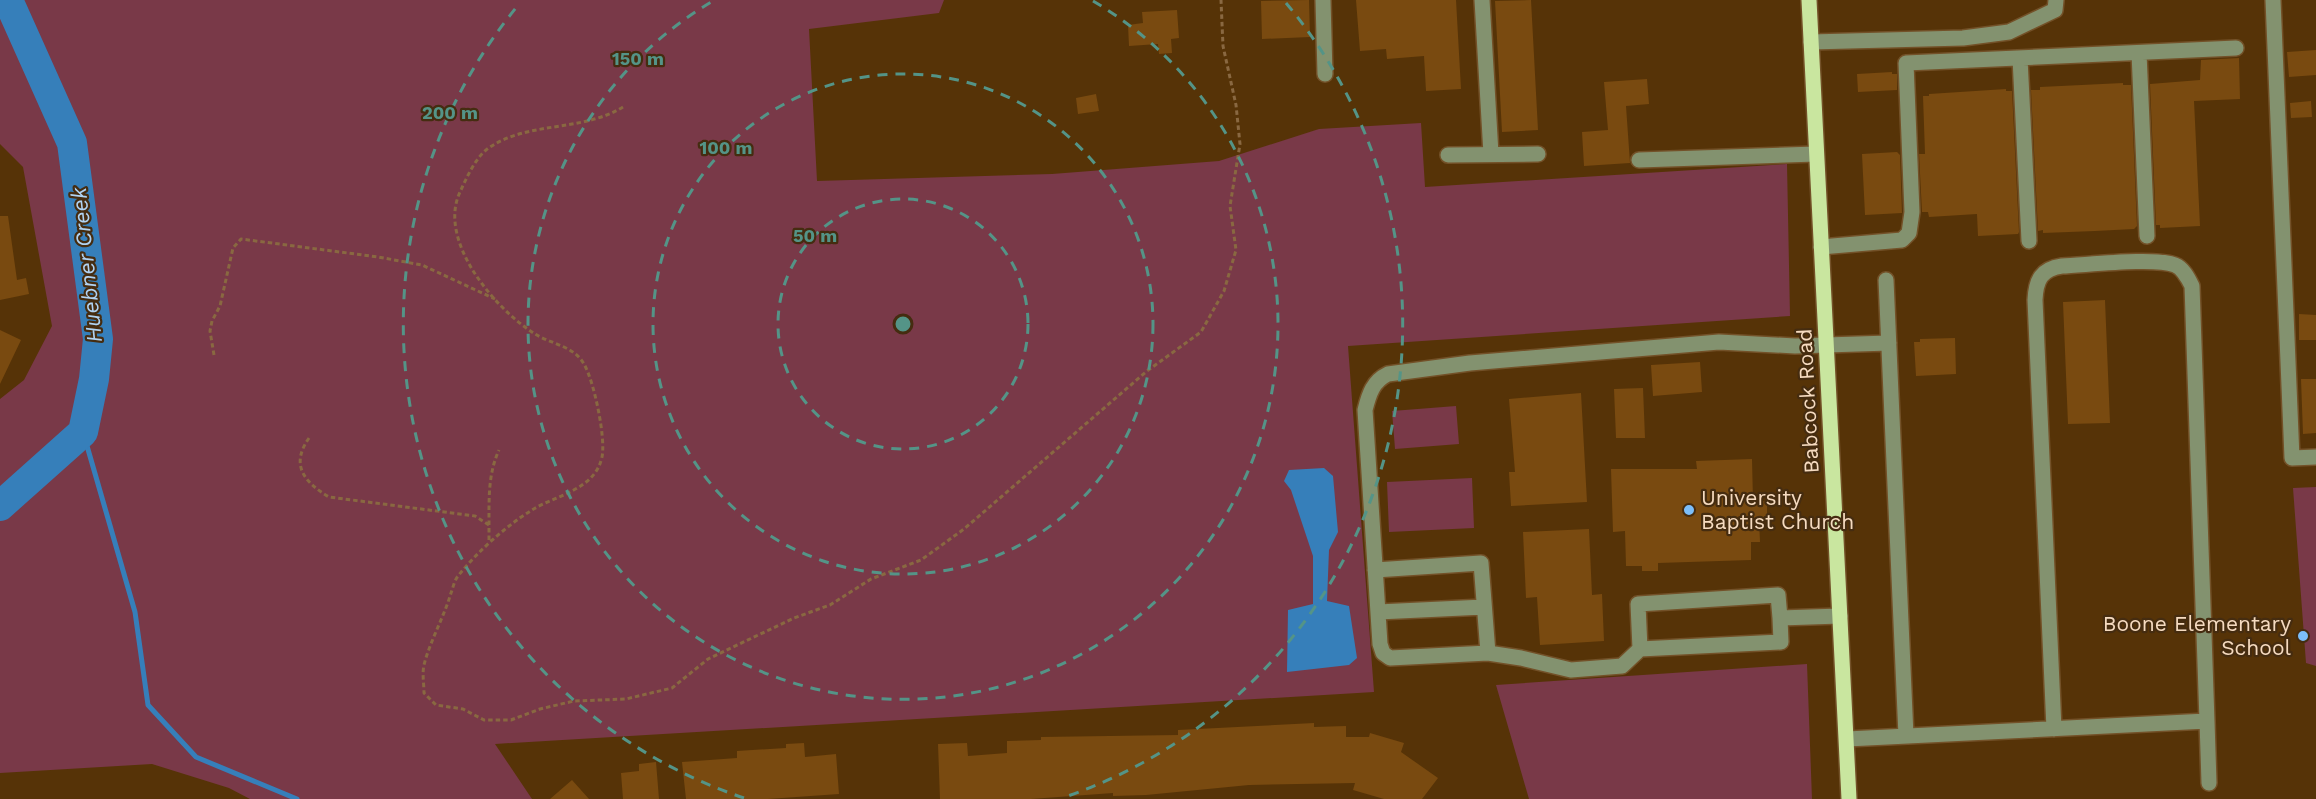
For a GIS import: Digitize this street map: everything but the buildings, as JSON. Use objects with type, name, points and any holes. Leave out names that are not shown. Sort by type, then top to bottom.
[{"type":"main road","name":"Babcock Road","points":[[1809,0],[1850,799]]},
{"type":"street","points":[[1323,0],[1325,74]]},
{"type":"street","points":[[1482,0],[1491,154]]},
{"type":"street","points":[[1811,42],[1963,38],[2009,32],[2055,10],[2056,0]]},
{"type":"street","points":[[2273,0],[2292,458],[2316,457]]},
{"type":"street","points":[[1821,247],[1902,240],[1909,233],[1912,212],[1906,63],[2236,48]]},
{"type":"street","points":[[2139,53],[2147,236]]},
{"type":"street","points":[[2020,58],[2029,242]]},
{"type":"street","points":[[1448,154],[1538,154]]},
{"type":"street","points":[[1639,159],[1816,154]]},
{"type":"street","points":[[2054,729],[2036,284],[2040,275],[2050,268],[2062,266],[2158,262],[2177,265],[2186,274],[2192,286],[2209,783]]},
{"type":"street","points":[[1886,280],[1906,736]]},
{"type":"street","points":[[1640,649],[1638,604],[1778,594],[1781,642],[1640,649],[1622,666],[1571,670],[1488,653],[1390,658],[1383,653],[1380,644],[1365,410],[1379,378],[1388,374],[1470,363],[1719,342],[1826,345],[1889,343]]},
{"type":"street","points":[[1375,570],[1481,563],[1488,653]]},
{"type":"street","points":[[1378,612],[1484,607]]},
{"type":"street","points":[[1779,618],[1840,616]]},
{"type":"street","points":[[1847,739],[2207,721]]},
{"type":"path","points":[[623,107],[605,118],[526,131],[509,136],[487,148],[469,172],[454,204],[460,244],[470,268],[496,299],[535,334],[569,349],[584,363],[601,431],[602,458],[591,479],[532,510],[489,544],[456,578],[424,666],[424,693],[436,705],[463,709],[484,720],[511,720],[540,708],[574,701],[626,699],[672,688],[708,659],[794,618],[830,604],[871,579],[921,560],[964,529],[1147,371],[1201,332],[1224,291],[1236,250],[1230,206],[1240,144],[1236,105],[1222,46],[1221,0]]},
{"type":"path","points":[[214,356],[210,331],[212,321],[220,306],[233,248],[241,239],[423,265],[496,299]]},
{"type":"path","points":[[309,438],[301,449],[299,461],[304,476],[315,489],[329,497],[476,516],[489,525]]},
{"type":"path","points":[[489,544],[490,482],[493,464],[499,450]]},
{"type":"shaded area","points":[[0,0],[944,0],[939,13],[809,29],[817,181],[1052,174],[1219,161],[1319,129],[1421,123],[1425,187],[1787,164],[1790,316],[1348,346],[1374,692],[495,744],[532,799],[250,799],[229,788],[152,764],[0,773],[0,399],[24,380],[52,326],[23,167],[0,144]]},
{"type":"shaded area","points":[[1456,406],[1459,444],[1395,449],[1392,411]]},
{"type":"shaded area","points":[[1472,478],[1474,528],[1389,532],[1387,482]]},
{"type":"shaded area","points":[[2316,487],[2316,666],[2306,663],[2293,488]]},
{"type":"shaded area","points":[[1807,664],[1812,799],[1529,799],[1496,685]]},
{"type":"water","points":[[1324,468],[1333,476],[1338,532],[1329,550],[1327,601],[1349,606],[1357,658],[1349,665],[1287,672],[1288,610],[1313,604],[1313,556],[1291,490],[1284,481],[1289,470]]},
{"type":"waterway","name":"Huebner Creek","points":[[0,506],[83,432],[94,379],[98,339],[72,143],[8,0]]},
{"type":"waterway","points":[[83,432],[135,612],[148,705],[196,757],[297,799]]},
{"type":"place","name":"University Baptist Church","points":[[1689,510]]},
{"type":"place","name":"Boone Elementary School","points":[[2303,636]]}]
